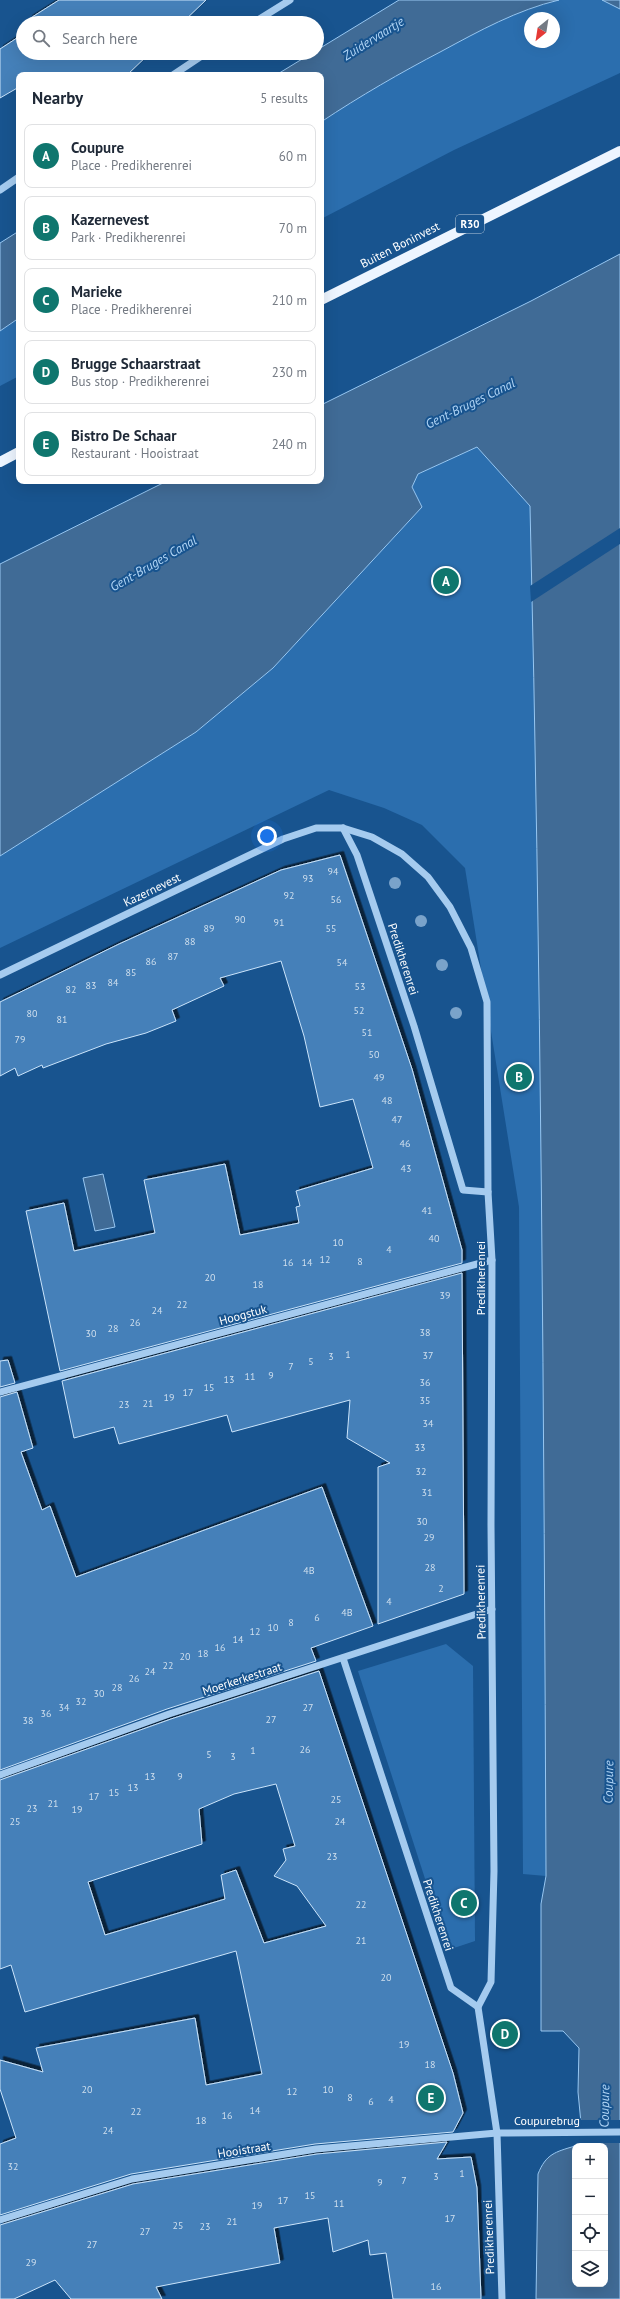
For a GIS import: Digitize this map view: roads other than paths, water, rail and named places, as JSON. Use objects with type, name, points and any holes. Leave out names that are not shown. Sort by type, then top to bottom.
[{"type":"main road","name":"Buiten Boninvest","points":[[324,299],[620,151]]},
{"type":"main road","points":[[0,462],[16,454]]},
{"type":"street","points":[[264,16],[290,0]]},
{"type":"street","points":[[178,72],[196,60]]},
{"type":"street","points":[[0,190],[16,180]]},
{"type":"street","name":"Predikherenrei","points":[[316,828],[343,828],[372,837],[402,854],[428,877],[450,907],[471,948],[487,1002],[488,1192],[492,1260],[494,1871],[491,1982],[478,2007],[497,2133],[502,2299]]},
{"type":"street","name":"Kazernevest","points":[[0,975],[283,840],[316,828]]},
{"type":"street","name":"Predikherenrei","points":[[343,828],[360,862],[414,1026],[463,1190],[488,1192]]},
{"type":"street","name":"Hoogstuk","points":[[0,1392],[492,1260]]},
{"type":"street","name":"Moerkerkestraat","points":[[0,1775],[169,1714],[492,1609]]},
{"type":"street","name":"Predikherenrei","points":[[343,1658],[451,1988],[478,2007]]},
{"type":"street","name":"Coupurebrug","points":[[497,2133],[620,2132]]},
{"type":"street","name":"Hooistraat","points":[[0,2220],[132,2179],[316,2149],[497,2133]]},
{"type":"water","name":"Zuidervaartje","points":[[399,0],[559,0],[513,15],[470,36],[380,85],[324,120],[324,72],[281,72],[301,60],[324,60],[324,46]]},
{"type":"water","points":[[602,0],[620,0],[620,9]]},
{"type":"water","points":[[16,233],[16,320],[0,331],[0,243]]},
{"type":"water","name":"Gent-Bruges Canal","points":[[620,254],[620,2299],[536,2299],[538,2174],[544,2162],[548,2158],[557,2152],[572,2147],[572,2287],[608,2287],[608,2143],[583,2143],[578,2092],[579,2048],[563,2031],[541,2031],[541,1904],[546,1876],[544,1533],[539,1020],[530,506],[477,447],[418,474],[412,487],[422,507],[273,668],[196,732],[0,856],[0,564],[161,484],[324,484],[324,404],[531,301]]},
{"type":"water","points":[[103,1174],[115,1227],[95,1231],[83,1178]]},
{"type":"place","name":"Coupure","points":[[446,581]]},
{"type":"place","name":"Kazernevest","points":[[519,1077]]},
{"type":"place","name":"Marieke","points":[[464,1903]]},
{"type":"place","name":"Brugge Schaarstraat","points":[[505,2034]]},
{"type":"place","name":"Bistro De Schaar","points":[[431,2098]]}]
